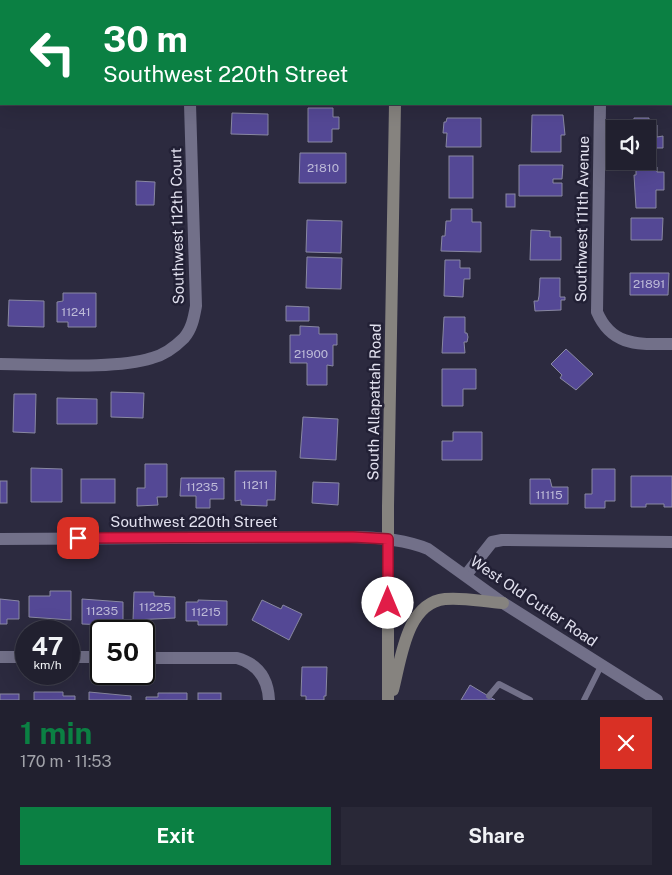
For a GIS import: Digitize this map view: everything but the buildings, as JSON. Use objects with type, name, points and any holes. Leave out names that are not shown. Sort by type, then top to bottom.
[{"type":"main road","name":"South Allapattah Road","points":[[389,700],[388,539],[395,105]]},
{"type":"main road","points":[[389,700],[410,626],[420,610],[438,600],[447,598],[503,603]]},
{"type":"street","name":"Southwest 112th Court","points":[[0,364],[115,364],[152,358],[172,348],[185,336],[192,322],[196,306],[190,105]]},
{"type":"street","name":"Southwest 111th Avenue","points":[[600,105],[596,304],[600,319],[609,332],[634,343],[672,344]]},
{"type":"street","name":"Southwest 220th Street","points":[[0,539],[353,537],[388,539]]},
{"type":"street","name":"West Old Cutler Road","points":[[388,539],[428,549],[466,574],[503,603],[657,700]]},
{"type":"street","points":[[466,574],[492,542],[502,540],[672,542]]},
{"type":"street","points":[[0,657],[15,657]]},
{"type":"street","points":[[155,658],[237,658],[259,670],[267,684],[269,700]]},
{"type":"lane","points":[[584,700],[602,666]]},
{"type":"lane","points":[[489,696],[499,684],[530,700]]},
{"type":"route","points":[[78,538],[353,537],[388,539],[388,603]]}]
